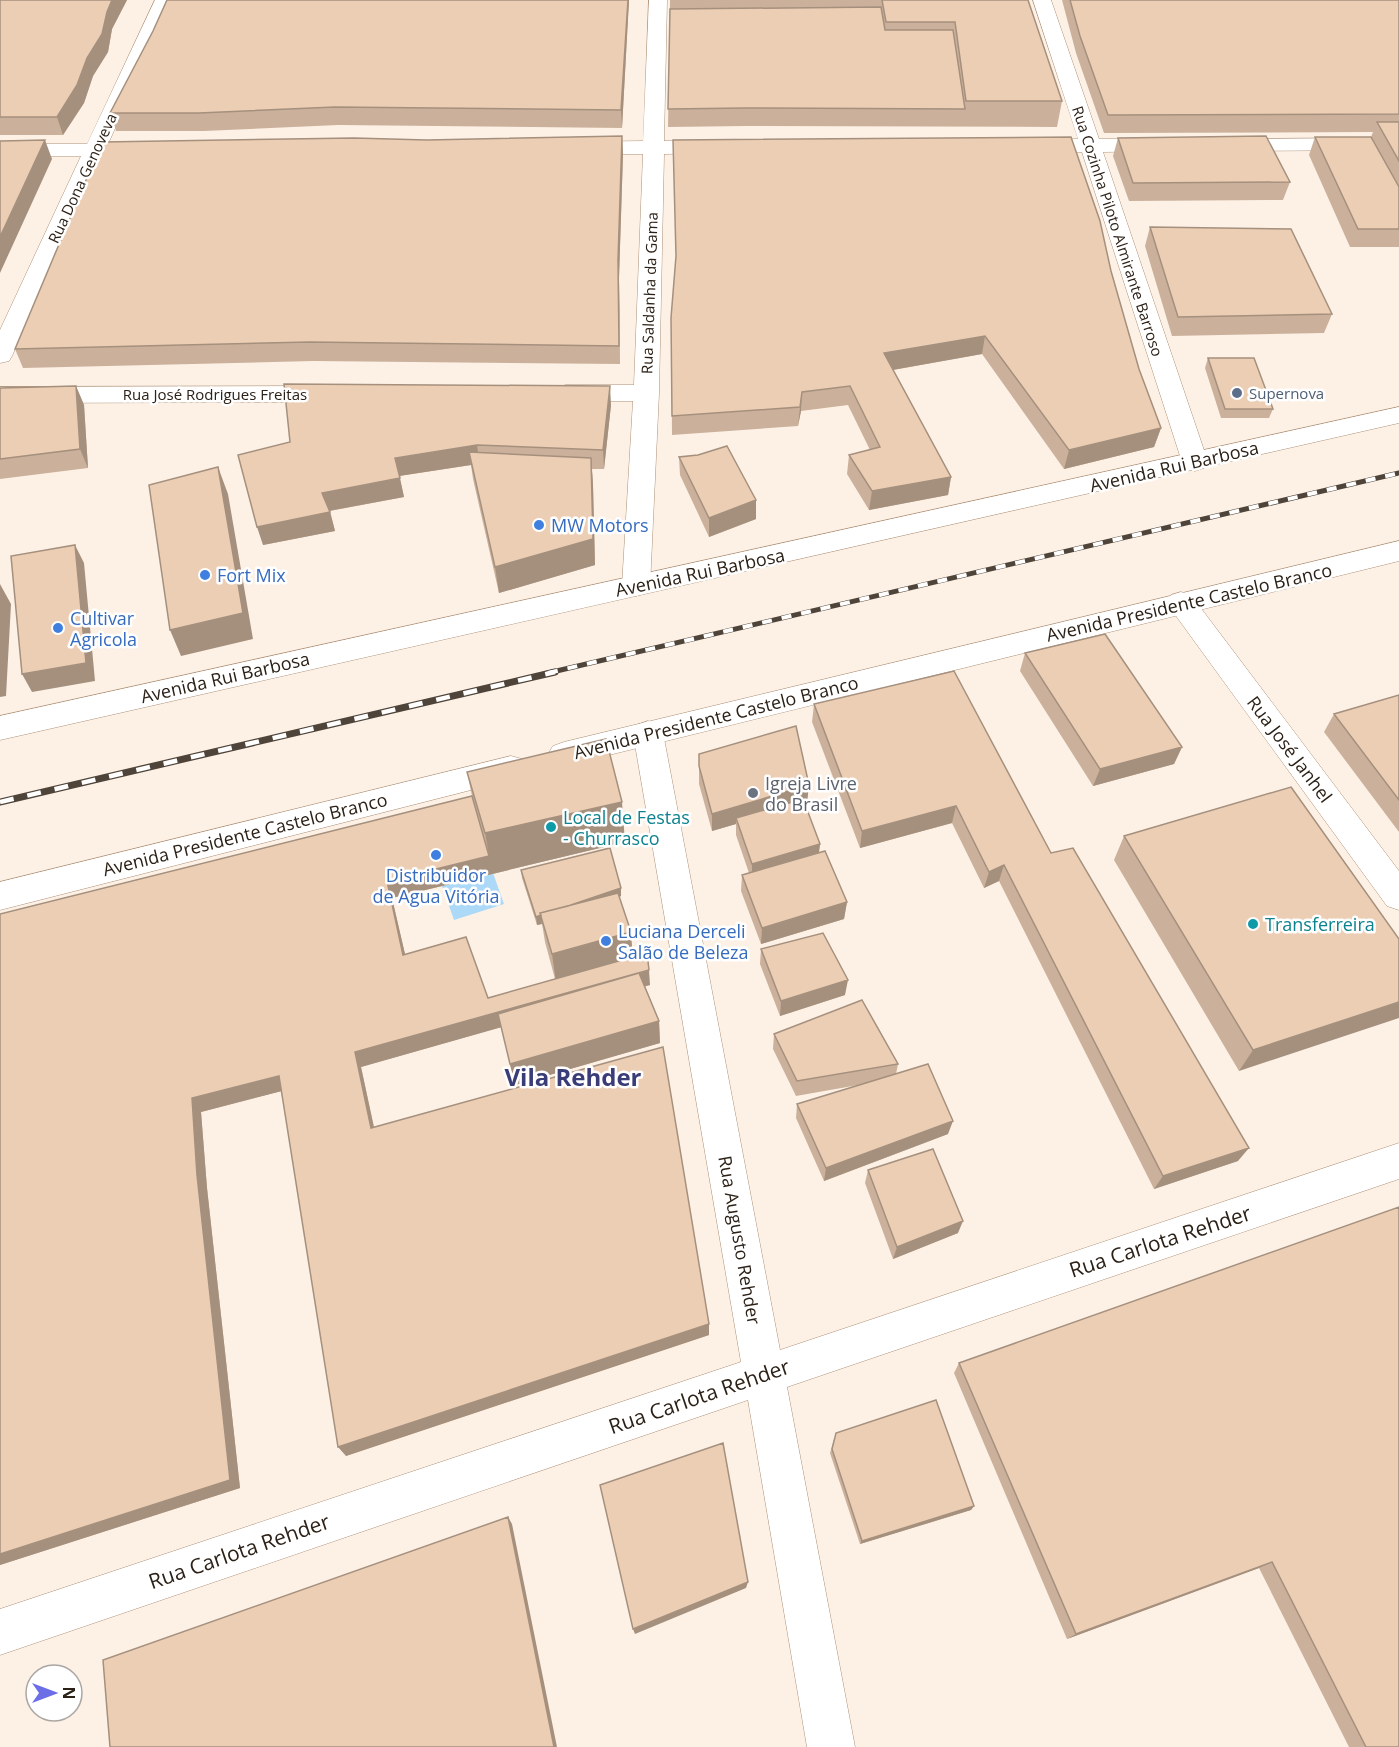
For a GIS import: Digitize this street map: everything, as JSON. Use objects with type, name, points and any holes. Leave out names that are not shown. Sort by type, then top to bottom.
[{"type":"street","name":"Rua Dona Genoveva","points":[[0,356],[164,0]]},
{"type":"street","name":"Rua Saldanha da Gama","points":[[636,586],[646,393],[658,0]]},
{"type":"street","name":"Rua Cozinha Piloto Almirante Barroso","points":[[1042,0],[1195,462]]},
{"type":"street","points":[[1209,145],[1399,144]]},
{"type":"street","points":[[1007,146],[1185,145]]},
{"type":"street","points":[[558,148],[736,147]]},
{"type":"street","points":[[0,150],[166,150]]},
{"type":"street","points":[[538,393],[646,393]]},
{"type":"street","name":"Rua José Rodrigues Freitas","points":[[0,395],[359,394]]},
{"type":"street","name":"Avenida Rui Barbosa","points":[[0,728],[1399,415]]},
{"type":"street","name":"Avenida Presidente Castelo Branco","points":[[0,896],[648,733],[1399,551]]},
{"type":"street","name":"Rua José Janhel","points":[[1181,603],[1399,896]]},
{"type":"street","name":"Rua Augusto Rehder","points":[[648,733],[831,1747]]},
{"type":"street","name":"Rua Carlota Rehder","points":[[0,1632],[1399,1161]]},
{"type":"water","points":[[493,873],[504,904],[454,920],[442,886]]},
{"type":"building","points":[[0,0],[112,0],[102,34],[87,58],[77,85],[57,117],[0,117]]},
{"type":"building","points":[[167,0],[628,0],[621,110],[335,107],[199,113],[110,113]]},
{"type":"building","points":[[882,0],[1028,0],[1062,101],[966,101],[955,22],[886,22]]},
{"type":"building","points":[[1070,0],[1399,0],[1399,114],[1108,115]]},
{"type":"building","points":[[881,7],[885,30],[953,30],[965,109],[668,109],[670,9]]},
{"type":"building","points":[[1377,122],[1399,122],[1399,161]]},
{"type":"building","points":[[622,136],[618,260],[619,346],[309,342],[15,349],[102,142]]},
{"type":"building","points":[[1266,136],[1290,182],[1133,183],[1118,138]]},
{"type":"building","points":[[1071,137],[1100,221],[1111,271],[1139,369],[1161,428],[1069,450],[985,336],[884,353],[951,477],[872,491],[849,455],[880,447],[850,386],[802,392],[800,407],[672,416],[671,318],[676,256],[673,140]]},
{"type":"building","points":[[1315,137],[1371,137],[1399,187],[1399,229],[1358,229]]},
{"type":"building","points":[[45,140],[0,237],[0,141]]},
{"type":"building","points":[[1150,227],[1291,229],[1332,314],[1178,317]]},
{"type":"building","name":"Supernova","points":[[1208,358],[1254,358],[1273,409],[1225,409]]},
{"type":"building","points":[[284,384],[610,386],[603,450],[477,445],[395,458],[400,478],[322,493],[330,512],[257,527],[238,455],[290,442]]},
{"type":"building","points":[[76,386],[80,449],[0,459],[0,388]]},
{"type":"building","points":[[727,446],[756,500],[709,518],[679,457],[698,455]]},
{"type":"building","name":"MW Motors","points":[[469,452],[591,458],[593,539],[495,567]]},
{"type":"building","name":"Fort Mix","points":[[218,467],[243,613],[170,630],[149,485]]},
{"type":"building","name":"Cultivar Agricola","points":[[75,545],[86,663],[22,674],[11,556]]},
{"type":"building","points":[[1105,634],[1182,747],[1100,769],[1025,653]]},
{"type":"building","points":[[954,671],[1051,853],[1073,848],[1249,1148],[1163,1176],[1004,865],[989,872],[956,806],[862,831],[814,704]]},
{"type":"building","points":[[1399,695],[1399,800],[1334,714]]},
{"type":"building","name":"Igreja Livre do Brasil","points":[[796,726],[809,785],[712,814],[699,766],[699,754]]},
{"type":"building","points":[[606,739],[622,802],[485,833],[467,772]]},
{"type":"building","name":"Transferreira","points":[[1291,787],[1399,939],[1399,1002],[1253,1050],[1124,836]]},
{"type":"building","points":[[472,796],[489,856],[387,881],[403,955],[466,937],[488,998],[647,953],[649,970],[355,1052],[371,1128],[663,1047],[709,1324],[338,1447],[279,1076],[192,1098],[197,1175],[230,1480],[0,1554],[0,914]]},
{"type":"building","points":[[803,799],[820,844],[752,864],[736,818]]},
{"type":"building","points":[[610,848],[621,888],[540,913],[541,915],[536,917],[521,870]]},
{"type":"building","points":[[825,851],[847,902],[762,928],[742,875]]},
{"type":"building","points":[[618,893],[631,932],[552,954],[540,913]]},
{"type":"building","points":[[823,933],[848,980],[781,1001],[761,949]]},
{"type":"building","points":[[639,973],[659,1021],[510,1064],[498,1014]]},
{"type":"building","points":[[862,1000],[898,1064],[797,1081],[774,1034]]},
{"type":"building","points":[[928,1064],[953,1121],[826,1168],[797,1104]]},
{"type":"building","points":[[933,1149],[963,1221],[897,1247],[868,1170]]},
{"type":"building","points":[[1399,1207],[1399,1747],[1366,1747],[1272,1562],[1076,1634],[959,1363]]},
{"type":"building","points":[[936,1400],[974,1506],[862,1541],[832,1449],[836,1433]]},
{"type":"building","points":[[723,1443],[748,1582],[633,1629],[600,1485]]},
{"type":"building","points":[[508,1517],[554,1747],[110,1747],[103,1660]]},
{"type":"railway","points":[[548,673],[1399,473]]},
{"type":"railway","points":[[0,802],[555,672]]},
{"type":"place","name":"Supernova","points":[[1237,393]]},
{"type":"place","name":"MW Motors","points":[[539,525]]},
{"type":"place","name":"Fort Mix","points":[[205,575]]},
{"type":"place","name":"Cultivar Agricola","points":[[58,628]]},
{"type":"place","name":"Igreja Livre do Brasil","points":[[753,793]]},
{"type":"place","name":"Local de Festas - Churrasco","points":[[551,827]]},
{"type":"place","name":"Distribuidor de Agua Vitória","points":[[436,855]]},
{"type":"place","name":"Transferreira","points":[[1253,924]]},
{"type":"place","name":"Luciana Derceli Salão de Beleza","points":[[606,941]]},
{"type":"district","name":"Vila Rehder","points":[[573,1076]]}]
